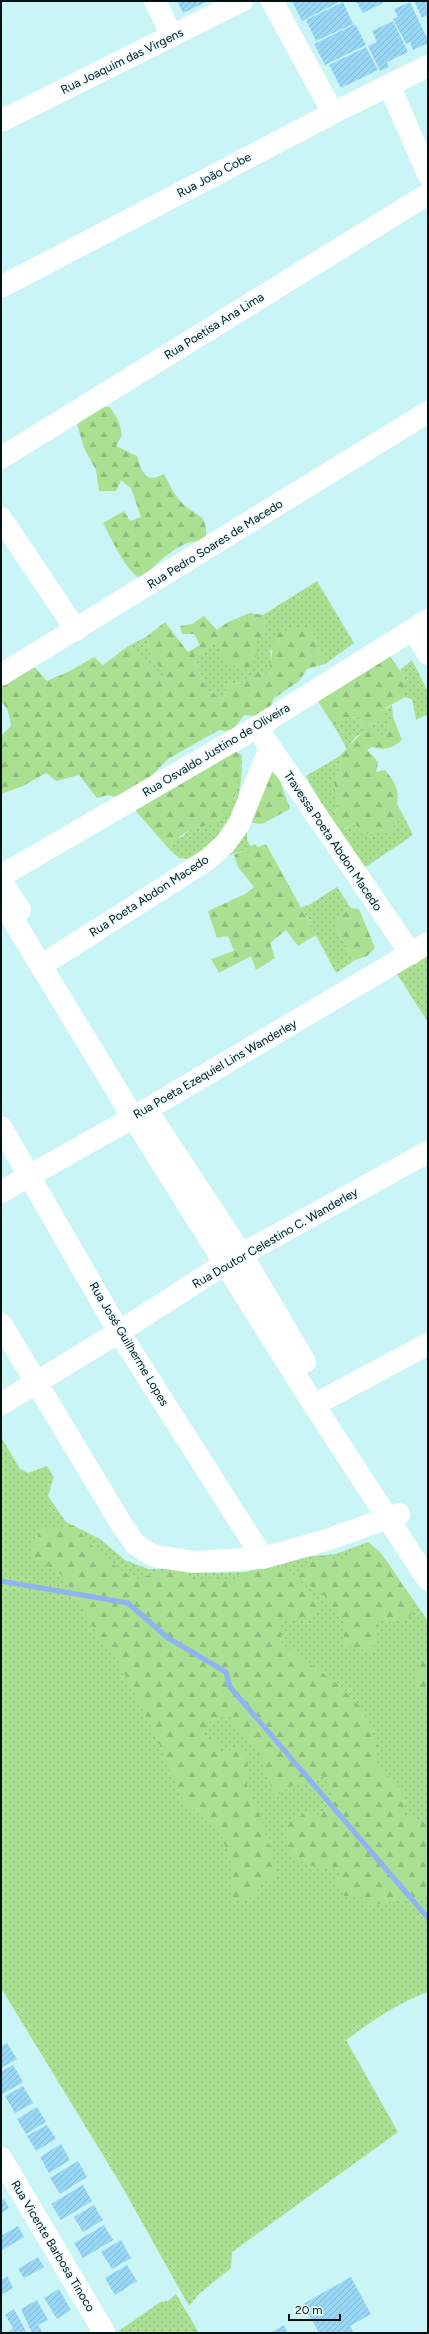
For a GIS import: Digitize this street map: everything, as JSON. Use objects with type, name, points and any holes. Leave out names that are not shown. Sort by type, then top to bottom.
[{"type":"street","points":[[155,1],[172,36]]},
{"type":"street","name":"Rua Joaquim das Virgens","points":[[1,121],[242,1]]},
{"type":"street","points":[[272,1],[333,113]]},
{"type":"street","name":"Rua João Cobe","points":[[1,287],[333,113],[428,66]]},
{"type":"street","points":[[389,85],[428,174]]},
{"type":"street","name":"Rua Poetisa Ana Lima","points":[[1,458],[428,194]]},
{"type":"street","name":"Rua Pedro Soares de Macedo","points":[[1,675],[428,412]]},
{"type":"street","points":[[1,518],[76,630]]},
{"type":"street","points":[[421,625],[428,654]]},
{"type":"street","name":"Rua Osvaldo Justino de Oliveira","points":[[1,876],[257,727],[421,625]]},
{"type":"street","name":"Travessa Poeta Abdon Macedo","points":[[257,727],[270,748],[419,948]]},
{"type":"street","name":"Rua Poeta Abdon Macedo","points":[[46,962],[207,860],[225,844],[239,824],[270,748]]},
{"type":"street","points":[[1,881],[46,962],[140,1114],[234,1259],[320,1402],[394,1517],[423,1555],[428,1580]]},
{"type":"street","points":[[1,900],[46,962]]},
{"type":"street","name":"Rua Poeta Ezequiel Lins Wanderley","points":[[1,1192],[140,1114],[419,948]]},
{"type":"street","name":"Rua José Guilherme Lopes","points":[[1,1127],[119,1332],[263,1558]]},
{"type":"street","name":"Rua Doutor Celestino C. Wanderley","points":[[1,1404],[119,1332],[234,1259],[428,1152]]},
{"type":"street","points":[[1,1324],[35,1383],[122,1525],[135,1544],[145,1552],[164,1559],[194,1562],[263,1558],[327,1540],[394,1517]]},
{"type":"street","points":[[320,1402],[428,1344]]},
{"type":"street","name":"Rua Vicente Barbosa Tinoco","points":[[1,2158],[104,2332],[101,2333]]},
{"type":"green space","points":[[98,406],[110,407],[119,422],[122,435],[116,446],[137,456],[141,469],[147,477],[154,478],[164,474],[179,500],[202,518],[206,526],[206,542],[196,541],[178,547],[140,579],[123,560],[103,523],[124,511],[130,521],[141,517],[131,488],[121,480],[116,491],[99,491],[96,470],[84,448],[77,424],[83,416]]},
{"type":"green space","points":[[317,581],[354,643],[325,664],[310,629],[270,651],[272,661],[268,675],[255,671],[243,682],[229,684],[223,699],[207,690],[193,659],[216,641],[257,653],[257,640],[265,634],[266,629],[263,615]]},
{"type":"green space","points":[[250,613],[263,615],[266,629],[265,634],[257,640],[257,653],[251,669],[240,670],[223,658],[216,641],[193,659],[207,690],[223,699],[229,684],[243,682],[255,671],[268,675],[276,633],[295,628],[310,629],[325,664],[307,669],[299,681],[273,699],[270,713],[264,717],[244,715],[234,728],[227,731],[219,730],[168,759],[127,800],[108,795],[97,798],[79,775],[56,781],[46,773],[23,786],[1,794],[1,736],[11,726],[8,711],[1,700],[1,681],[30,662],[47,681],[72,670],[94,657],[103,665],[128,646],[158,678],[164,674],[153,658],[146,637],[165,622],[188,652],[200,645],[194,634],[182,634],[180,626],[192,624],[204,616],[217,630],[228,622]]},
{"type":"green space","points":[[146,637],[153,658],[164,674],[158,678],[128,646]]},
{"type":"green space","points":[[388,653],[405,678],[405,697],[385,708],[385,718],[362,728],[359,718],[343,717],[334,726],[315,697]]},
{"type":"green space","points":[[412,660],[428,692],[428,714],[416,720],[412,699],[405,697],[405,678],[400,670]]},
{"type":"green space","points":[[392,705],[393,717],[384,736],[367,731],[355,737],[347,749],[334,726],[343,717],[359,718],[362,728],[385,718],[385,709]]},
{"type":"green space","points":[[393,717],[402,740],[385,749],[372,747],[367,750],[378,762],[376,772],[385,770],[394,782],[398,794],[397,804],[404,817],[398,819],[389,833],[378,832],[358,834],[356,822],[338,833],[335,815],[338,800],[334,782],[343,763],[340,756],[362,734],[374,728],[384,736]]},
{"type":"green space","points":[[234,751],[242,755],[238,786],[231,805],[226,813],[219,820],[210,825],[193,828],[181,836],[173,839],[170,850],[135,810]]},
{"type":"green space","points":[[242,755],[242,772],[238,801],[227,826],[210,849],[197,860],[179,858],[170,850],[173,839],[182,837],[192,828],[210,825],[235,798]]},
{"type":"green space","points":[[340,756],[343,763],[334,782],[338,800],[335,815],[344,830],[356,822],[369,834],[378,830],[389,833],[398,819],[404,817],[413,835],[364,868],[327,813],[306,776]]},
{"type":"green space","points":[[269,771],[281,778],[283,790],[290,809],[262,824],[246,822]]},
{"type":"green space","points":[[247,828],[247,840],[251,847],[221,859]]},
{"type":"green space","points":[[255,844],[258,847],[266,844],[316,935],[298,946],[286,930],[270,943],[275,958],[256,970],[251,956],[219,973],[211,959],[234,951],[228,936],[217,938],[208,911],[245,894],[254,887],[238,867],[234,855]]},
{"type":"green space","points":[[337,887],[351,908],[338,917],[337,930],[355,960],[336,973],[301,907],[309,905]]},
{"type":"green space","points":[[351,908],[359,909],[375,948],[367,956],[355,960],[337,930],[338,917]]},
{"type":"green space","points":[[428,952],[428,1022],[395,971]]},
{"type":"green space","points":[[1,1437],[20,1469],[28,1473],[47,1466],[54,1477],[48,1496],[66,1522],[100,1539],[125,1560],[148,1569],[175,1569],[212,1573],[246,1572],[294,1558],[336,1554],[368,1542],[380,1552],[428,1621],[428,1992],[395,2007],[375,2019],[346,2040],[398,2132],[232,2252],[231,2268],[199,2294],[189,2306],[120,2183],[1,1988]]},
{"type":"green space","points":[[74,1525],[102,1557],[135,1579],[175,1569],[194,1579],[214,1578],[230,1580],[255,1570],[287,1568],[297,1578],[319,1555],[343,1561],[368,1542],[376,1549],[395,1573],[414,1609],[409,1618],[378,1622],[373,1651],[358,1650],[344,1643],[343,1619],[322,1593],[299,1580],[320,1603],[312,1618],[280,1619],[282,1644],[339,1685],[364,1711],[378,1747],[375,1765],[402,1789],[405,1815],[428,1824],[428,1891],[424,1895],[405,1901],[387,1901],[371,1907],[360,1896],[344,1896],[337,1881],[342,1866],[312,1866],[298,1859],[287,1844],[286,1823],[306,1813],[320,1815],[333,1797],[323,1776],[293,1786],[274,1796],[261,1756],[228,1715],[208,1723],[199,1735],[219,1743],[221,1754],[229,1750],[243,1749],[248,1763],[247,1786],[258,1808],[277,1874],[263,1883],[252,1898],[234,1900],[230,1889],[233,1879],[230,1858],[219,1830],[184,1803],[159,1743],[116,1657],[99,1637],[62,1575],[30,1555],[42,1527],[65,1528]]},
{"type":"green space","points":[[428,1656],[428,1697],[418,1690],[416,1670]]},
{"type":"green space","points":[[176,2294],[199,2333],[116,2333],[160,2302],[168,2301]]},
{"type":"building","points":[[177,1],[208,1],[183,13]]},
{"type":"building","points":[[292,1],[339,1],[339,2],[302,21]]},
{"type":"building","points":[[356,1],[382,1],[383,3],[363,13]]},
{"type":"building","points":[[414,1],[428,1],[428,21],[426,16],[422,18]]},
{"type":"building","points":[[343,2],[353,24],[316,41],[306,20]]},
{"type":"building","points":[[410,2],[428,40],[428,43],[413,50],[410,42],[406,44],[393,19],[398,17],[394,9]]},
{"type":"building","points":[[393,21],[408,52],[387,62],[389,67],[380,71],[368,46],[377,42],[372,31]]},
{"type":"building","points":[[355,24],[366,45],[325,65],[314,44]]},
{"type":"building","points":[[366,47],[378,70],[341,88],[329,65]]},
{"type":"building","points":[[7,2043],[17,2059],[1,2068],[1,2046]]},
{"type":"building","points":[[13,2065],[23,2082],[1,2095],[1,2072]]},
{"type":"building","points":[[23,2086],[33,2103],[15,2113],[5,2096]]},
{"type":"building","points":[[37,2107],[46,2122],[26,2134],[17,2119]]},
{"type":"building","points":[[47,2125],[56,2139],[36,2151],[27,2136]]},
{"type":"building","points":[[61,2144],[70,2160],[49,2173],[40,2157]]},
{"type":"building","points":[[78,2161],[87,2177],[60,2194],[50,2178]]},
{"type":"building","points":[[83,2185],[92,2201],[61,2220],[51,2204]]},
{"type":"building","points":[[4,2199],[9,2208],[1,2213],[1,2201]]},
{"type":"building","points":[[94,2205],[103,2220],[83,2232],[74,2217]]},
{"type":"building","points":[[104,2225],[113,2240],[83,2258],[74,2243]]},
{"type":"building","points":[[18,2226],[24,2237],[1,2251],[1,2236]]},
{"type":"building","points":[[121,2240],[131,2258],[112,2269],[101,2252]]},
{"type":"building","points":[[38,2257],[44,2267],[24,2278],[18,2269]]},
{"type":"building","points":[[127,2265],[137,2281],[115,2295],[105,2278]]},
{"type":"building","points":[[7,2276],[13,2288],[1,2295],[1,2280]]},
{"type":"building","points":[[351,2277],[371,2314],[350,2326],[354,2333],[319,2333],[303,2304]]},
{"type":"building","points":[[59,2289],[71,2310],[57,2319],[44,2298]]},
{"type":"building","points":[[37,2300],[48,2320],[38,2325],[43,2333],[32,2333],[21,2309]]},
{"type":"building","points":[[14,2309],[27,2333],[7,2333],[13,2328],[5,2315]]},
{"type":"building","points":[[284,2325],[288,2333],[270,2333]]},
{"type":"waterway","points":[[1,1581],[128,1603],[168,1638],[226,1672],[230,1687],[428,1918]]}]
